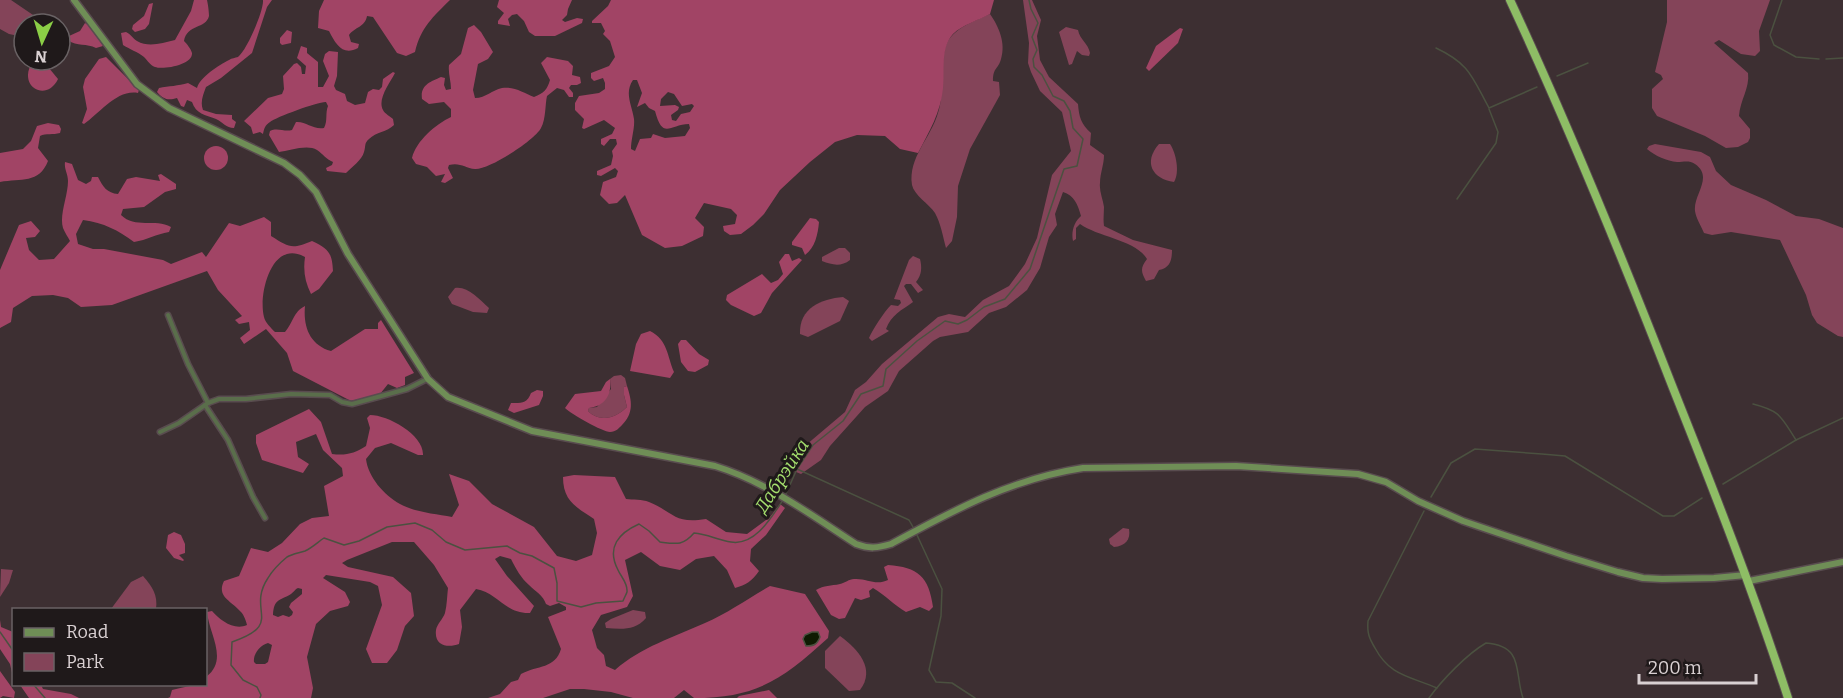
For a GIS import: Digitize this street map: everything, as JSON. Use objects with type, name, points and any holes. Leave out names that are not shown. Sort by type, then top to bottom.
[{"type":"highway","points":[[1509,0],[1569,131],[1618,249],[1748,578],[1788,698]]},
{"type":"street","points":[[74,0],[144,92],[169,108],[284,163],[300,175],[316,192],[348,254],[428,379],[448,397],[532,431],[736,472],[777,494],[856,544],[878,548],[891,544],[965,504],[1058,471],[1083,468],[1236,466],[1358,474],[1386,482],[1418,501],[1463,521],[1566,556],[1643,578],[1748,578],[1843,562]]},
{"type":"street","points":[[168,315],[207,404],[228,440],[265,518]]},
{"type":"street","points":[[160,432],[179,423],[207,404],[225,398],[246,399],[291,394],[330,395],[342,402],[352,404],[407,389],[428,379]]},
{"type":"green space","points":[[0,0],[11,0],[29,12],[12,12],[12,35],[0,29]]},
{"type":"green space","points":[[1023,0],[1032,0],[1041,20],[1037,36],[1040,60],[1049,77],[1078,104],[1081,120],[1091,133],[1090,145],[1104,155],[1100,186],[1104,207],[1104,226],[1133,240],[1172,250],[1170,263],[1159,270],[1154,279],[1146,281],[1142,270],[1147,259],[1134,247],[1080,224],[1076,228],[1076,239],[1073,241],[1074,227],[1081,216],[1075,201],[1063,192],[1055,214],[1057,225],[1049,237],[1040,268],[1027,290],[1006,307],[989,313],[968,332],[940,337],[933,341],[899,371],[888,391],[865,407],[830,446],[821,460],[801,474],[791,470],[794,459],[806,445],[845,412],[855,390],[866,382],[882,364],[938,317],[949,314],[965,317],[983,300],[1009,286],[1025,264],[1037,238],[1052,175],[1071,151],[1062,112],[1040,91],[1028,63],[1029,43]]},
{"type":"green space","points":[[1667,0],[1770,0],[1759,31],[1760,51],[1755,56],[1741,54],[1719,40],[1714,43],[1748,73],[1748,84],[1739,116],[1750,129],[1748,142],[1738,147],[1726,148],[1705,136],[1657,116],[1652,108],[1652,89],[1663,79],[1655,72],[1667,22]]},
{"type":"green space","points":[[990,14],[1002,41],[1001,59],[993,81],[999,82],[1000,95],[970,149],[958,186],[957,217],[952,241],[946,248],[935,213],[913,189],[913,165],[938,113],[944,52],[949,39],[971,22]]},
{"type":"green space","points":[[1066,27],[1078,30],[1090,53],[1089,56],[1082,55],[1077,51],[1072,64],[1069,65],[1059,32]]},
{"type":"green space","points":[[1159,144],[1170,144],[1174,152],[1177,168],[1174,182],[1160,177],[1152,169],[1152,157]]},
{"type":"green space","points":[[1655,144],[1701,152],[1710,157],[1716,171],[1731,185],[1796,216],[1819,219],[1843,228],[1843,337],[1817,323],[1780,240],[1731,232],[1712,235],[1704,233],[1695,211],[1703,180],[1700,169],[1693,163],[1669,161],[1657,156],[1647,149]]},
{"type":"green space","points":[[839,248],[845,248],[850,253],[850,260],[836,265],[822,261],[822,257]]},
{"type":"green space","points":[[913,256],[920,259],[921,271],[916,282],[923,290],[918,293],[911,284],[904,286],[913,302],[891,320],[886,329],[889,331],[872,341],[869,338],[885,312],[891,305],[898,306],[901,303],[900,300],[894,299],[909,260]]},
{"type":"green space","points":[[455,288],[464,289],[473,294],[489,308],[487,313],[473,312],[452,304],[448,297]]},
{"type":"green space","points":[[843,297],[849,301],[840,321],[808,337],[800,334],[807,311],[819,303]]},
{"type":"green space","points":[[621,375],[625,378],[627,386],[624,387],[624,395],[627,407],[608,418],[598,417],[588,411],[589,408],[597,407],[611,389],[610,379]]},
{"type":"green space","points":[[1123,528],[1129,529],[1128,539],[1124,544],[1114,547],[1110,544],[1109,539]]},
{"type":"green space","points":[[1,569],[13,570],[9,583],[0,597]]},
{"type":"green space","points":[[143,576],[154,591],[156,608],[112,608],[131,582]]},
{"type":"green space","points":[[633,610],[645,612],[646,618],[632,627],[606,628],[605,623],[611,619]]},
{"type":"green space","points":[[840,636],[863,660],[866,675],[860,690],[849,691],[825,668],[825,651]]},
{"type":"shaded area","points":[[194,0],[207,0],[209,16],[204,23],[192,29],[186,36],[184,41],[192,53],[188,61],[159,68],[150,64],[142,55],[123,45],[121,33],[126,32],[137,41],[146,44],[175,40],[191,11]]},
{"type":"shaded area","points":[[263,0],[272,0],[267,7],[252,53],[206,87],[202,98],[203,110],[232,115],[232,119],[236,122],[234,128],[201,113],[192,102],[187,100],[184,107],[177,98],[166,99],[157,92],[159,88],[188,83],[197,88],[210,72],[230,59],[238,57],[254,30]]},
{"type":"shaded area","points":[[324,0],[450,0],[424,29],[415,52],[406,56],[397,53],[373,17],[367,16],[362,25],[349,35],[351,42],[359,44],[358,48],[348,51],[340,48],[329,31],[318,28],[319,11]]},
{"type":"shaded area","points":[[499,0],[572,0],[567,15],[562,20],[565,22],[577,18],[583,19],[582,23],[555,36],[535,36],[529,32],[524,21],[517,14],[508,19],[510,26],[498,24],[504,13],[497,7]]},
{"type":"shaded area","points":[[611,0],[994,0],[990,14],[961,28],[953,34],[946,46],[940,105],[918,153],[900,149],[885,136],[857,135],[835,142],[780,190],[764,214],[741,234],[730,235],[724,231],[723,226],[735,224],[737,215],[731,209],[704,203],[695,218],[704,227],[703,236],[682,246],[665,248],[642,235],[625,195],[617,203],[609,204],[600,195],[603,182],[616,177],[618,171],[615,168],[601,176],[597,175],[597,171],[611,165],[612,151],[617,144],[616,139],[610,139],[604,146],[601,144],[601,139],[612,134],[615,128],[604,120],[584,129],[582,128],[584,119],[575,110],[575,103],[579,96],[599,93],[605,89],[603,78],[594,81],[591,73],[609,66],[615,57],[610,41],[603,34],[605,31],[601,23],[592,23],[592,21],[608,6]],"holes":[[[633,80],[637,80],[642,93],[637,107],[645,103],[655,111],[664,128],[689,124],[690,128],[685,136],[665,138],[653,134],[651,138],[640,139],[635,151],[631,149],[634,119],[629,90]],[[668,92],[674,94],[682,106],[692,104],[694,106],[690,112],[681,114],[676,121],[672,120],[671,115],[679,107],[660,106],[661,99]]]},
{"type":"shaded area","points":[[153,3],[149,24],[145,29],[135,32],[132,29],[133,25],[144,16],[149,4]]},
{"type":"shaded area","points":[[85,23],[91,27],[103,46],[96,48],[72,42],[72,35],[80,31]]},
{"type":"shaded area","points":[[474,25],[493,52],[488,59],[478,64],[473,90],[475,98],[506,88],[519,90],[534,97],[540,94],[546,89],[550,80],[541,63],[547,57],[568,61],[573,66],[572,75],[580,77],[581,83],[571,85],[569,88],[573,97],[569,97],[564,90],[557,88],[547,96],[541,128],[521,147],[482,168],[449,165],[448,168],[453,178],[445,183],[441,182],[445,174],[436,176],[427,167],[416,164],[412,158],[418,145],[427,134],[451,117],[451,109],[444,102],[429,104],[422,99],[422,94],[424,87],[441,77],[445,78],[446,90],[451,89],[449,65],[461,54],[468,28]]},
{"type":"shaded area","points":[[1180,28],[1183,29],[1178,43],[1149,71],[1146,68],[1156,46]]},
{"type":"shaded area","points":[[287,30],[292,32],[291,43],[282,45],[280,38]]},
{"type":"shaded area","points":[[301,46],[307,48],[307,53],[318,62],[318,87],[323,87],[329,76],[323,61],[325,54],[329,51],[338,52],[337,76],[334,86],[336,90],[345,94],[347,101],[355,105],[365,103],[368,92],[373,89],[379,90],[383,79],[395,73],[382,101],[383,110],[393,119],[394,125],[367,140],[361,158],[346,173],[327,171],[326,168],[333,162],[313,148],[279,152],[269,135],[273,130],[292,130],[296,122],[324,128],[328,106],[326,102],[289,113],[268,123],[263,134],[260,132],[253,134],[251,127],[244,121],[268,98],[282,94],[283,76],[294,64],[297,63],[301,67],[302,74],[305,74],[306,66],[297,58]]},
{"type":"shaded area","points":[[106,57],[139,90],[138,93],[116,98],[84,124],[82,123],[87,109],[83,87],[85,79],[99,59]]},
{"type":"shaded area","points":[[29,72],[52,72],[58,79],[47,90],[40,91],[30,84]]},
{"type":"shaded area","points":[[48,123],[59,125],[61,129],[60,133],[40,136],[38,148],[48,161],[40,173],[28,179],[0,182],[0,153],[23,149],[31,141],[37,126]]},
{"type":"shaded area","points":[[216,146],[224,150],[228,158],[224,166],[216,170],[208,166],[204,158],[208,150]]},
{"type":"shaded area","points":[[65,162],[72,164],[78,180],[86,184],[91,181],[92,177],[98,177],[106,189],[118,194],[127,179],[136,177],[160,181],[158,175],[161,174],[176,184],[176,189],[165,192],[144,207],[123,209],[121,215],[132,222],[165,224],[171,227],[169,232],[134,242],[110,228],[83,220],[76,234],[78,244],[93,249],[163,260],[171,264],[202,252],[206,257],[229,223],[240,226],[264,217],[271,222],[271,236],[282,243],[299,246],[312,241],[326,249],[332,260],[333,271],[319,289],[311,294],[305,276],[305,257],[294,253],[284,255],[276,262],[270,271],[263,295],[264,317],[272,329],[275,332],[285,332],[298,311],[305,306],[305,321],[309,334],[318,344],[331,351],[365,329],[378,329],[378,323],[381,320],[414,373],[405,377],[405,385],[397,388],[388,384],[380,394],[351,401],[293,371],[287,353],[266,329],[244,344],[240,338],[250,330],[249,322],[239,324],[235,320],[242,316],[218,290],[207,271],[112,305],[81,307],[68,298],[53,295],[32,296],[13,308],[11,322],[0,328],[0,270],[19,225],[31,221],[40,231],[35,237],[26,238],[29,250],[39,260],[54,259],[70,241],[62,223],[68,181]]},
{"type":"shaded area","points":[[810,218],[819,222],[819,227],[814,245],[805,255],[802,248],[792,245],[792,242]]},
{"type":"shaded area","points":[[785,254],[789,254],[792,261],[799,258],[802,260],[772,293],[761,313],[754,316],[731,305],[726,300],[727,295],[762,274],[771,283],[778,280],[783,274],[779,262]]},
{"type":"shaded area","points":[[650,331],[664,344],[674,372],[670,378],[630,371],[636,344],[641,334]]},
{"type":"shaded area","points":[[681,340],[686,340],[699,354],[709,360],[708,365],[695,372],[688,371],[681,362],[678,344]]},
{"type":"shaded area","points":[[610,379],[610,390],[606,399],[599,405],[589,408],[588,411],[603,418],[618,414],[627,407],[624,387],[627,386],[631,402],[629,416],[617,430],[610,432],[601,429],[565,408],[575,394],[601,391]]},
{"type":"shaded area","points":[[537,390],[543,391],[539,405],[514,413],[508,410],[511,403],[526,401],[531,393]]},
{"type":"shaded area","points":[[309,409],[321,422],[332,454],[346,454],[366,446],[370,428],[367,418],[370,415],[386,418],[404,428],[418,440],[423,455],[391,443],[375,448],[366,459],[373,479],[394,500],[412,509],[452,517],[459,505],[449,474],[469,481],[492,504],[534,527],[557,556],[576,561],[592,555],[597,533],[594,519],[576,507],[568,498],[563,477],[574,475],[615,477],[626,499],[649,502],[681,519],[706,519],[726,532],[747,534],[770,517],[780,504],[785,508],[766,535],[751,549],[750,561],[759,571],[746,584],[739,587],[735,588],[727,570],[714,556],[696,559],[680,570],[660,566],[641,552],[625,560],[633,596],[627,607],[601,615],[592,630],[597,648],[604,655],[606,666],[615,670],[658,643],[714,619],[770,586],[805,594],[829,631],[828,638],[782,675],[752,690],[735,694],[694,698],[684,690],[674,698],[633,698],[611,692],[570,689],[543,698],[488,698],[500,694],[511,682],[518,680],[521,674],[555,660],[561,649],[548,617],[566,610],[566,607],[559,603],[550,606],[546,604],[521,576],[511,559],[500,556],[495,559],[534,606],[530,613],[507,607],[490,594],[476,589],[460,610],[462,627],[459,644],[450,646],[439,643],[436,630],[445,613],[448,588],[434,565],[414,542],[392,542],[342,563],[348,567],[393,577],[411,593],[414,616],[405,626],[397,650],[387,663],[372,663],[366,649],[382,605],[378,586],[370,582],[326,575],[323,578],[345,592],[350,602],[348,606],[330,611],[316,624],[307,657],[313,688],[311,698],[168,698],[172,690],[189,686],[207,686],[207,676],[213,670],[217,655],[207,612],[212,611],[232,626],[247,625],[242,613],[223,595],[224,581],[239,576],[251,548],[268,552],[282,543],[300,524],[312,518],[329,516],[324,486],[343,476],[342,468],[323,450],[316,434],[296,442],[298,457],[309,464],[303,473],[262,460],[256,443],[256,435]],"holes":[[[298,588],[302,589],[302,594],[289,607],[293,612],[292,615],[289,617],[273,615],[276,603]],[[268,643],[272,645],[268,662],[256,664],[254,659],[260,648]]]},
{"type":"shaded area","points":[[174,532],[181,535],[185,544],[185,553],[179,555],[183,561],[174,558],[166,548],[168,535]]},
{"type":"shaded area","points":[[888,565],[914,571],[925,581],[933,607],[929,611],[920,607],[906,612],[873,588],[869,591],[870,597],[861,600],[855,598],[845,618],[839,619],[831,615],[816,590],[852,579],[883,582],[888,580],[884,567]]},
{"type":"shaded area","points":[[0,620],[1,627],[12,632],[12,673],[10,664],[0,649]]},
{"type":"shaded area","points":[[818,632],[820,637],[818,642],[806,646],[803,639],[805,635]]},
{"type":"shaded area","points":[[0,671],[15,692],[14,698],[3,696],[0,698]]},
{"type":"shaded area","points":[[21,686],[42,686],[43,689],[71,694],[79,698],[29,698]]},
{"type":"shaded area","points":[[769,690],[777,698],[737,698],[739,696]]},
{"type":"waterway","name":"Дабрэйка","points":[[785,496],[797,469],[813,445],[843,421],[861,394],[883,386],[886,369],[917,341],[945,321],[958,324],[984,307],[1005,299],[1030,269],[1064,169],[1077,166],[1083,139],[1073,128],[1070,111],[1064,101],[1053,96],[1042,75],[1034,67],[1033,59],[1037,50],[1032,37],[1038,23],[1029,0]]},
{"type":"waterway","points":[[1782,0],[1770,35],[1774,45],[1796,57],[1819,59]]},
{"type":"waterway","points":[[1436,48],[1456,60],[1469,72],[1489,108],[1537,87]]},
{"type":"waterway","points":[[1826,59],[1843,58]]},
{"type":"waterway","points":[[1557,76],[1588,63]]},
{"type":"waterway","points":[[1457,199],[1496,143],[1498,132],[1489,109]]},
{"type":"waterway","points":[[1753,404],[1775,412],[1796,440]]},
{"type":"waterway","points":[[1723,484],[1796,440],[1843,418]]},
{"type":"waterway","points":[[1431,497],[1451,463],[1475,449],[1565,456],[1663,516],[1674,516],[1702,498]]},
{"type":"waterway","points":[[797,469],[909,520],[913,527]]},
{"type":"waterway","name":"Дабрэйка","points":[[260,698],[257,687],[243,680],[231,665],[232,642],[248,635],[261,623],[262,589],[274,570],[287,557],[308,550],[324,538],[344,545],[359,541],[387,527],[415,523],[432,530],[446,542],[465,550],[507,546],[554,568],[557,601],[581,607],[596,603],[623,601],[627,589],[615,562],[614,548],[620,536],[639,524],[660,542],[679,543],[694,533],[740,542],[748,540],[762,529],[783,500]]},
{"type":"waterway","points":[[1424,511],[1368,621],[1368,629],[1381,657],[1394,670],[1437,688]]},
{"type":"waterway","points":[[917,535],[942,589],[941,616],[929,670],[936,682],[952,683],[975,698]]},
{"type":"waterway","points":[[0,632],[12,649]]},
{"type":"waterway","points":[[1429,698],[1455,668],[1486,643],[1507,649],[1512,655],[1516,662],[1523,698]]},
{"type":"waterway","points":[[35,686],[45,698]]}]
